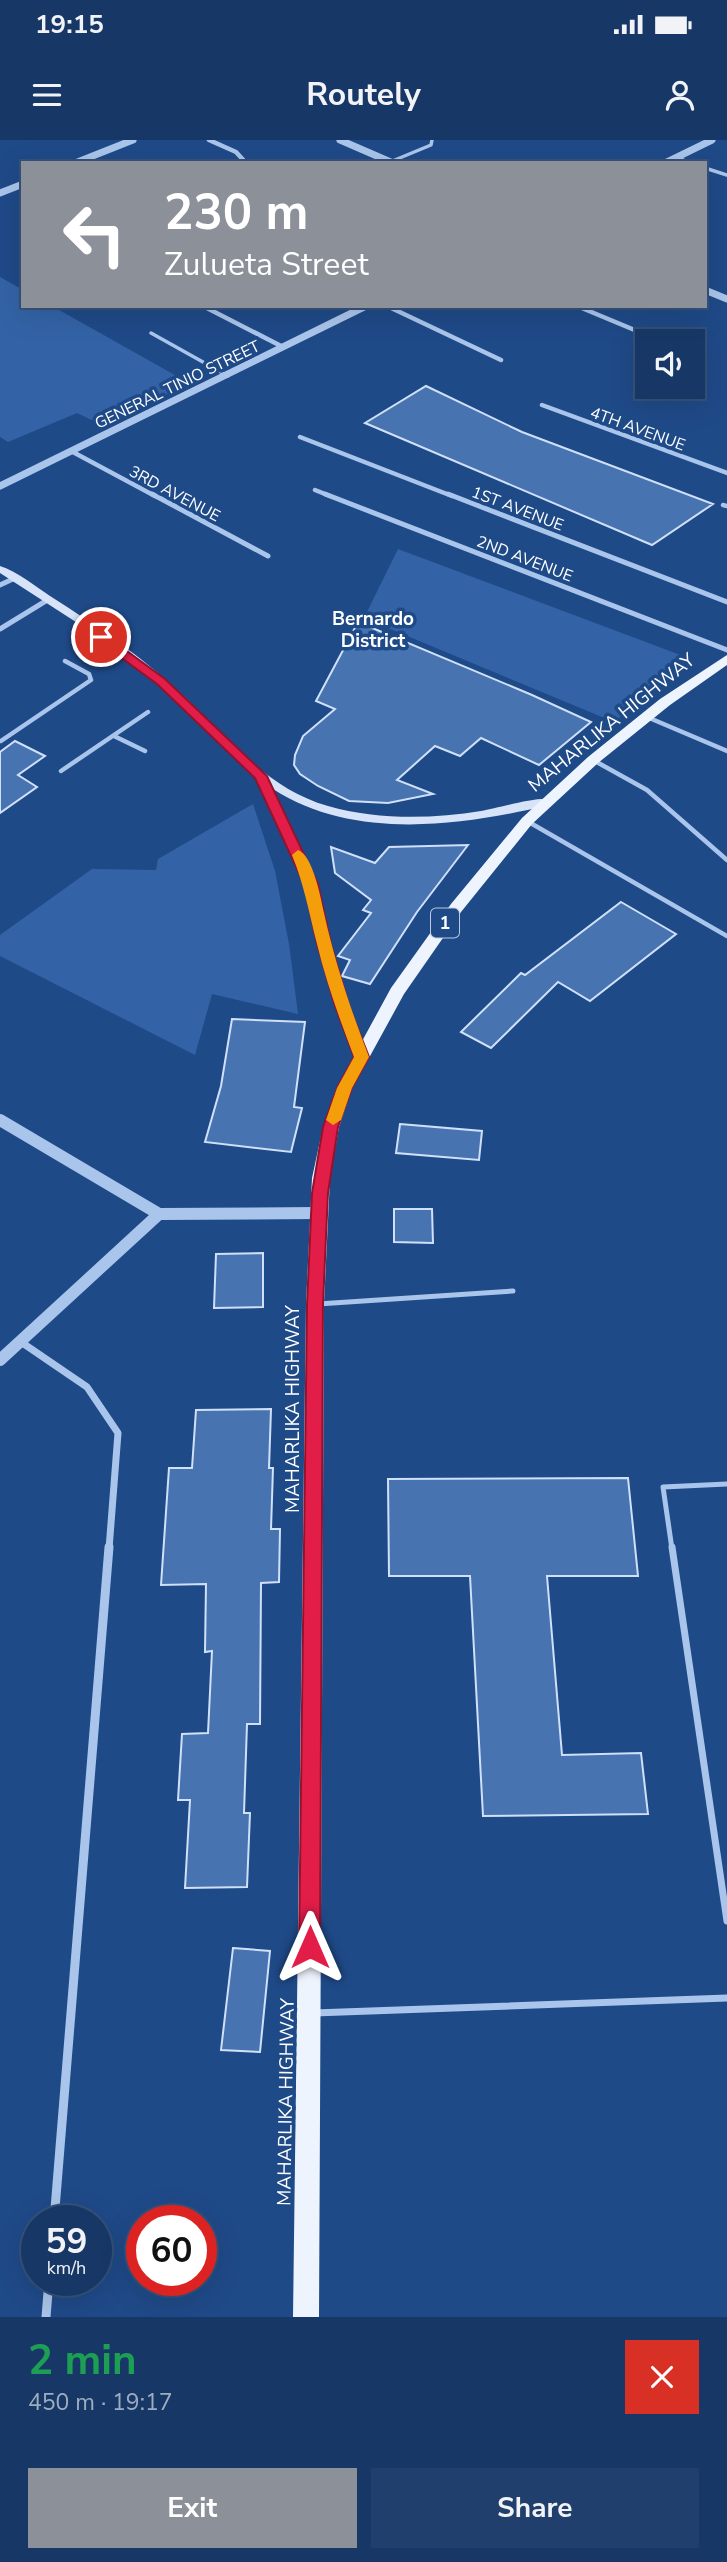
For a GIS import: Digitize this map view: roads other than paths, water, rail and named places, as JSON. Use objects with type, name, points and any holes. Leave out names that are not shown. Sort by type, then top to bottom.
[{"type":"main road","points":[[0,569],[49,599],[161,681],[261,776],[288,794],[312,804],[383,820],[455,820],[503,813],[545,802]]},
{"type":"main road","name":"MAHARLIKA HIGHWAY","points":[[306,2317],[315,1304],[321,1178],[331,1127],[344,1088],[397,992],[427,948],[527,821],[593,760],[727,659]]},
{"type":"main road","points":[[261,776],[311,884],[327,957],[362,1057]]},
{"type":"street","points":[[80,161],[133,140]]},
{"type":"street","points":[[209,140],[236,152],[244,161]]},
{"type":"street","points":[[340,140],[389,161]]},
{"type":"street","points":[[669,161],[712,140]]},
{"type":"street","points":[[0,193],[21,185]]},
{"type":"street","points":[[707,291],[727,299]]},
{"type":"street","points":[[207,308],[283,347]]},
{"type":"street","name":"GENERAL TINIO STREET","points":[[0,486],[362,308]]},
{"type":"street","points":[[391,308],[500,360]]},
{"type":"street","points":[[582,308],[635,330]]},
{"type":"street","name":"4TH AVENUE","points":[[542,405],[727,473]]},
{"type":"street","name":"1ST AVENUE","points":[[300,437],[727,602]]},
{"type":"street","name":"3RD AVENUE","points":[[71,452],[268,556]]},
{"type":"street","points":[[0,475],[9,482]]},
{"type":"street","name":"2ND AVENUE","points":[[315,489],[727,650]]},
{"type":"street","points":[[0,585],[15,578]]},
{"type":"street","points":[[0,629],[49,599]]},
{"type":"street","points":[[0,1120],[159,1214],[319,1213]]},
{"type":"street","points":[[0,1360],[159,1214]]},
{"type":"street","points":[[21,1342],[87,1387],[118,1433],[55,2205]]},
{"type":"street","points":[[46,2317],[48,2296]]},
{"type":"lane","points":[[394,161],[425,149],[431,145],[432,140]]},
{"type":"lane","points":[[676,158],[685,161]]},
{"type":"lane","points":[[707,169],[727,175]]},
{"type":"lane","points":[[151,333],[228,376]]},
{"type":"lane","points":[[1,741],[90,680],[89,674],[65,661]]},
{"type":"lane","points":[[61,771],[148,712]]},
{"type":"lane","points":[[647,717],[727,751]]},
{"type":"lane","points":[[114,736],[145,751]]},
{"type":"lane","points":[[593,760],[646,789],[727,860]]},
{"type":"lane","points":[[527,821],[727,936]]},
{"type":"lane","points":[[315,1304],[513,1291]]},
{"type":"lane","points":[[727,1484],[663,1487],[727,1922]]},
{"type":"lane","points":[[309,2013],[727,1998]]},
{"type":"district","name":"Bernardo District","points":[[373,629]]}]
